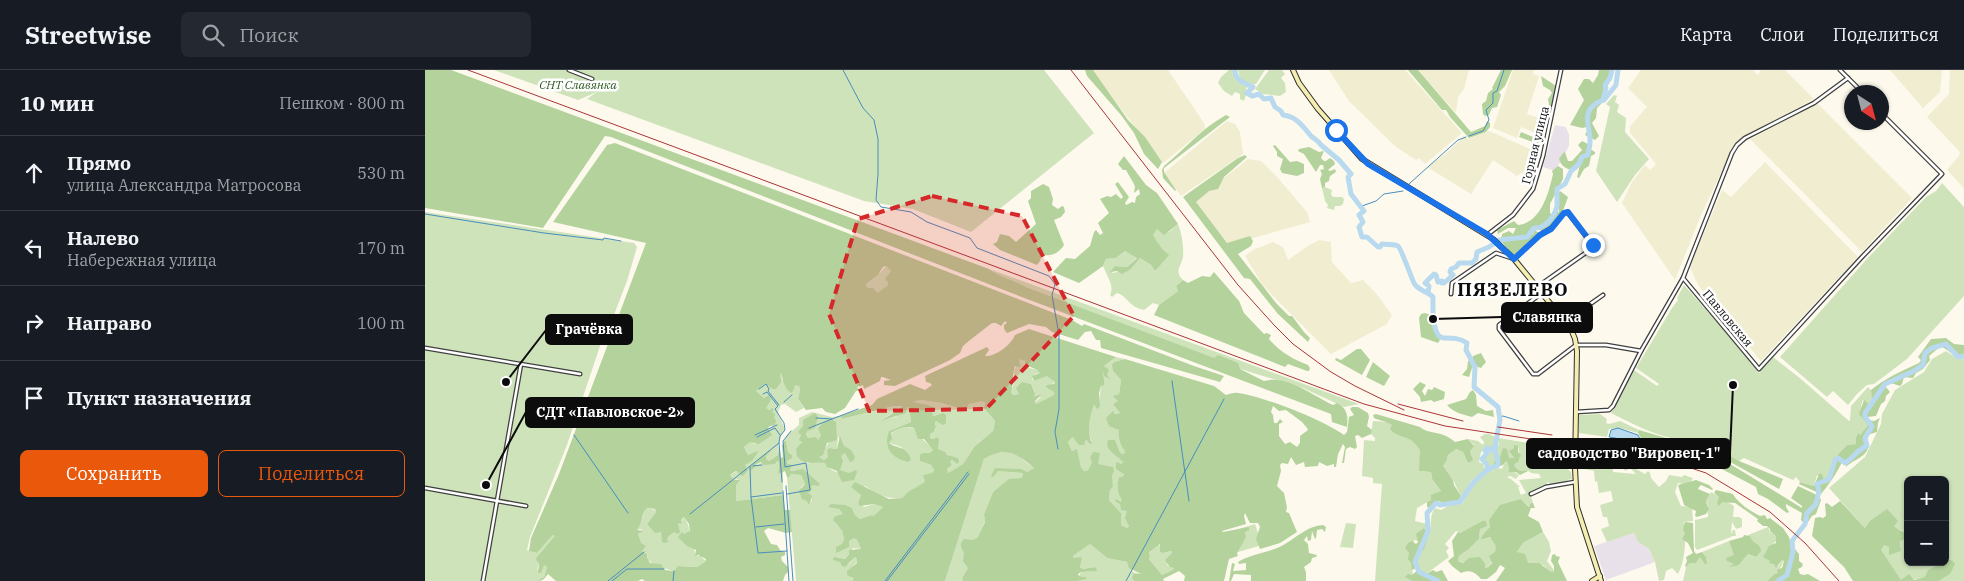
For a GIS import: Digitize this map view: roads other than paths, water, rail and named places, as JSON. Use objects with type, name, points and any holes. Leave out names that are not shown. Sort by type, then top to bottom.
[{"type":"main road","points":[[1293,70],[1299,83],[1318,109],[1368,164],[1487,234],[1514,259],[1566,321],[1574,334],[1576,345],[1575,482],[1579,516],[1600,579],[1592,581]]},
{"type":"street","points":[[569,70],[592,80]]},
{"type":"street","name":"Горная улица","points":[[1487,234],[1513,215],[1533,189],[1540,170],[1561,70]]},
{"type":"street","points":[[1840,70],[1854,85]]},
{"type":"street","points":[[1576,412],[1611,409],[1641,351],[1683,278],[1732,153],[1737,145],[1745,138],[1814,103],[1847,78]]},
{"type":"street","name":"Павловская","points":[[1683,278],[1759,369],[1862,257],[1942,174],[1889,121]]},
{"type":"street","points":[[1451,294],[1452,284],[1496,253],[1514,259],[1540,235],[1551,229],[1564,213],[1568,212],[1594,247],[1537,287]]},
{"type":"street","points":[[1543,293],[1499,325],[1499,329],[1533,374],[1538,374],[1576,345],[1606,345],[1641,351]]},
{"type":"street","points":[[1566,321],[1603,295]]},
{"type":"street","points":[[425,348],[580,374]]},
{"type":"street","points":[[483,581],[521,364]]},
{"type":"street","points":[[1531,494],[1546,487],[1575,482]]},
{"type":"street","points":[[425,488],[526,506]]},
{"type":"water","points":[[1618,428],[1638,435],[1640,439],[1637,442],[1609,437],[1611,430]]},
{"type":"waterway","points":[[843,70],[863,108],[874,120],[878,139],[876,200],[881,207],[911,212],[927,222],[970,238],[977,248],[1049,276],[1055,284],[1052,295],[1059,335],[1059,409],[1055,432],[1058,449]]},
{"type":"waterway","points":[[1235,70],[1235,74],[1239,79],[1253,87],[1247,93],[1252,96],[1259,94],[1264,99],[1271,98],[1275,107],[1283,115],[1299,123],[1339,160],[1351,174],[1348,177],[1351,194],[1364,211],[1359,215],[1363,222],[1359,227],[1362,237],[1367,237],[1378,247],[1382,244],[1398,246],[1415,285],[1433,297],[1433,314],[1437,333],[1440,337],[1459,339],[1467,343],[1466,350],[1475,367],[1474,387],[1498,407],[1500,420],[1495,447],[1490,450],[1487,448],[1485,450],[1487,453],[1482,459],[1487,465],[1487,470],[1473,483],[1460,502],[1440,505],[1436,503],[1427,513],[1428,531],[1415,562],[1419,572],[1438,581]]},
{"type":"waterway","points":[[1469,136],[1483,131],[1489,120],[1486,110],[1493,103],[1493,93],[1497,91],[1504,70]]},
{"type":"waterway","points":[[1428,293],[1429,286],[1425,283],[1434,274],[1438,282],[1442,281],[1444,283],[1453,275],[1450,272],[1451,269],[1459,263],[1472,263],[1476,259],[1477,252],[1499,240],[1527,237],[1534,228],[1538,228],[1549,221],[1557,206],[1557,189],[1565,184],[1571,171],[1579,164],[1582,157],[1588,155],[1590,143],[1588,113],[1595,104],[1603,100],[1605,85],[1610,78],[1612,70]]},
{"type":"waterway","points":[[1604,100],[1616,85],[1618,70]]},
{"type":"waterway","points":[[1409,184],[1458,140],[1466,137]]},
{"type":"waterway","points":[[1362,206],[1376,201],[1384,194],[1403,191]]},
{"type":"waterway","points":[[425,214],[544,233],[621,241]]},
{"type":"waterway","points":[[1778,581],[1787,575],[1793,552],[1792,541],[1805,524],[1807,513],[1816,504],[1819,491],[1817,484],[1829,479],[1835,460],[1838,458],[1845,463],[1867,446],[1865,438],[1872,426],[1865,417],[1865,413],[1885,384],[1923,365],[1925,353],[1932,348],[1946,344],[1958,357],[1964,356]]},
{"type":"waterway","points":[[1172,381],[1189,501]]},
{"type":"waterway","points":[[759,389],[766,384],[769,389],[768,391],[779,405]]},
{"type":"waterway","points":[[690,514],[779,443],[780,436],[785,430],[784,423],[775,409],[778,406],[767,392],[763,394]]},
{"type":"waterway","points":[[784,402],[792,395]]},
{"type":"waterway","points":[[1126,581],[1224,399]]},
{"type":"waterway","points":[[809,428],[858,409]]},
{"type":"waterway","points":[[1500,417],[1503,416],[1519,421]]},
{"type":"waterway","points":[[816,418],[832,419]]},
{"type":"waterway","points":[[755,435],[777,425]]},
{"type":"waterway","points":[[757,437],[775,428],[780,435]]},
{"type":"waterway","points":[[787,494],[810,490],[806,463],[785,467],[783,441],[791,431]]},
{"type":"waterway","points":[[574,435],[628,513]]},
{"type":"waterway","points":[[779,443],[782,482]]},
{"type":"waterway","points":[[1487,470],[1498,465],[1495,447]]},
{"type":"waterway","points":[[753,466],[762,465]]},
{"type":"waterway","points":[[750,467],[751,497],[758,553],[787,551]]},
{"type":"waterway","points":[[885,581],[968,472]]},
{"type":"waterway","points":[[887,581],[969,474]]},
{"type":"waterway","points":[[786,486],[793,581]]},
{"type":"waterway","points":[[783,491],[789,581]]},
{"type":"waterway","points":[[751,497],[782,493]]},
{"type":"waterway","points":[[756,527],[784,524]]},
{"type":"waterway","points":[[608,581],[644,552]]},
{"type":"waterway","points":[[612,581],[627,569],[664,569]]},
{"type":"waterway","points":[[673,581],[674,571]]},
{"type":"railway","points":[[468,70],[1364,404],[1445,426],[1637,455],[1679,464],[1706,473],[1770,512],[1805,543],[1839,581]]},
{"type":"railway","points":[[1071,70],[1238,285],[1274,325],[1293,344],[1331,372],[1404,410]]},
{"type":"railway","points":[[1398,404],[1463,421]]},
{"type":"railway","points":[[1498,427],[1552,435]]},
{"type":"place","name":"Славянка","points":[[1433,319]]},
{"type":"place","name":"Грачёвка","points":[[506,382]]},
{"type":"place","name":"садоводство \"Вировец-1\"","points":[[1733,385]]},
{"type":"place","name":"СДТ «Павловское-2»","points":[[486,485]]},
{"type":"district","name":"ПЯЗЕЛЕВО","points":[[1513,289]]},
{"type":"park label","name":"СНТ Славянка","points":[[578,84]]}]
